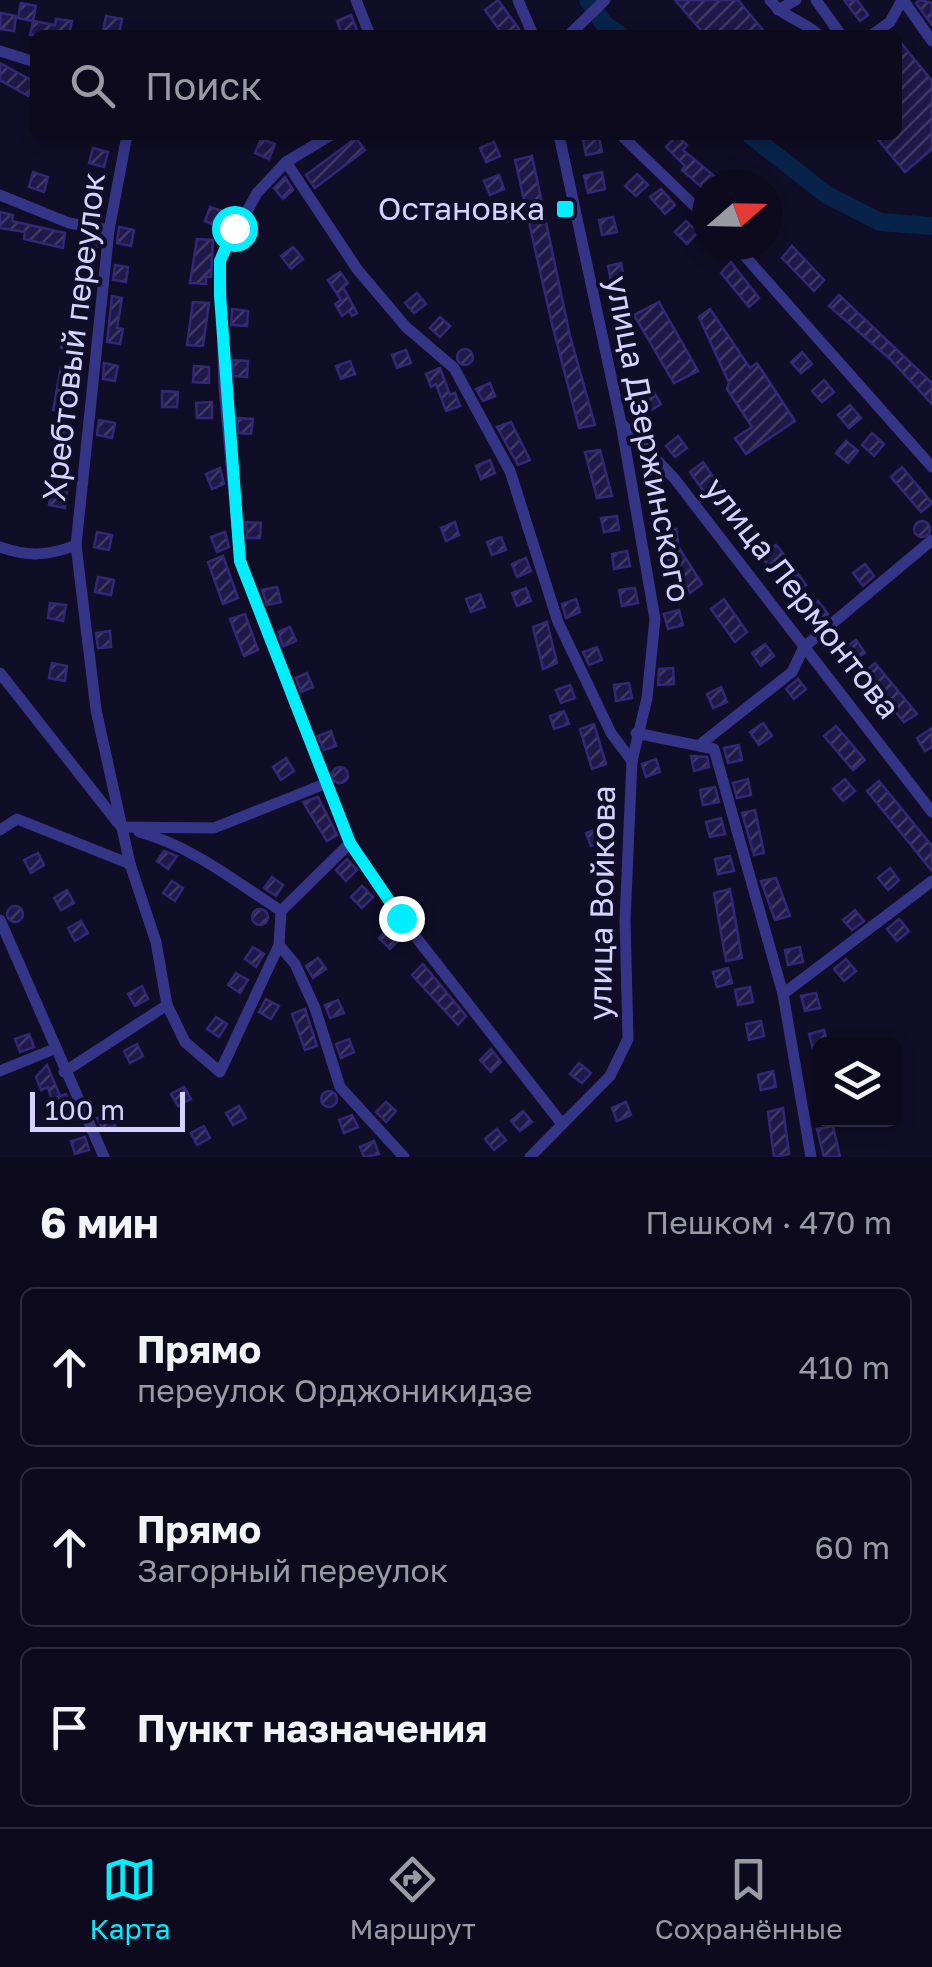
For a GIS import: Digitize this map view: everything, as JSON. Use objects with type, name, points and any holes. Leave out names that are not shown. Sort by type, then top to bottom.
[{"type":"street","points":[[356,0],[368,30]]},
{"type":"street","points":[[518,0],[531,30]]},
{"type":"street","points":[[574,30],[605,0]]},
{"type":"street","points":[[774,5],[796,0]]},
{"type":"street","points":[[816,0],[837,30]]},
{"type":"street","points":[[879,30],[890,22],[903,0],[932,41]]},
{"type":"street","points":[[774,5],[790,19],[802,20],[813,30]]},
{"type":"street","points":[[0,51],[30,60]]},
{"type":"street","name":"Хребтовый переулок","points":[[126,140],[109,230],[76,545],[96,710],[130,864],[156,942],[167,1005]]},
{"type":"street","points":[[323,140],[286,162],[257,193],[220,261],[224,388],[240,561],[350,843],[401,918],[562,1124]]},
{"type":"street","name":"улица Дзержинского","points":[[561,140],[621,423],[654,618],[648,698],[636,733]]},
{"type":"street","points":[[626,140],[692,204]]},
{"type":"street","points":[[286,162],[357,270],[406,327],[454,368],[510,471],[558,622],[611,733],[632,761]]},
{"type":"street","points":[[0,194],[69,223],[109,230]]},
{"type":"street","points":[[748,260],[932,467]]},
{"type":"street","name":"улица Лермонтова","points":[[621,423],[674,478],[932,812]]},
{"type":"street","points":[[702,743],[792,672],[804,646],[932,540]]},
{"type":"street","points":[[0,546],[31,556],[50,555],[76,545]]},
{"type":"street","points":[[0,672],[121,826],[165,838],[281,911]]},
{"type":"street","points":[[636,733],[702,743],[714,749],[782,994],[811,1157]]},
{"type":"street","name":"улица Войкова","points":[[530,1157],[610,1076],[628,1039],[625,920],[636,733]]},
{"type":"street","points":[[121,826],[214,828],[326,783]]},
{"type":"street","points":[[0,830],[17,818],[130,864]]},
{"type":"street","points":[[64,1072],[167,1005],[185,1042],[220,1072],[279,945],[281,911],[350,843]]},
{"type":"street","points":[[782,994],[932,881]]},
{"type":"street","points":[[0,920],[104,1157]]},
{"type":"street","points":[[279,945],[295,964],[315,1008],[340,1087],[404,1157]]},
{"type":"street","points":[[0,1071],[54,1050]]},
{"type":"building","points":[[498,0],[519,29],[499,30],[485,10]]},
{"type":"building","points":[[675,0],[738,0],[763,30],[701,30]]},
{"type":"building","points":[[844,0],[857,0],[868,15],[860,21]]},
{"type":"building","points":[[21,3],[36,6],[33,21],[18,18]]},
{"type":"building","points":[[916,3],[932,3],[932,25]]},
{"type":"building","points":[[1,13],[16,16],[14,31],[0,29]]},
{"type":"building","points":[[351,15],[357,30],[340,30],[337,21]]},
{"type":"building","points":[[106,16],[122,19],[120,30],[103,30]]},
{"type":"building","points":[[56,19],[72,21],[70,30],[31,30],[33,21],[55,25]]},
{"type":"building","points":[[902,44],[932,81],[932,149],[905,172],[878,140],[902,140]]},
{"type":"building","points":[[0,63],[30,79],[28,96],[0,80]]},
{"type":"building","points":[[261,140],[275,144],[269,159],[255,153]]},
{"type":"building","points":[[353,140],[365,150],[315,188],[306,175]]},
{"type":"building","points":[[583,140],[600,140],[602,152],[586,155]]},
{"type":"building","points":[[672,140],[682,140],[687,145],[683,150],[707,170],[692,170],[692,179],[682,170],[685,166],[666,147]]},
{"type":"building","points":[[494,142],[500,156],[486,162],[480,148]]},
{"type":"building","points":[[93,148],[108,152],[104,167],[89,163]]},
{"type":"building","points":[[532,156],[570,336],[595,425],[579,428],[552,324],[515,160]]},
{"type":"building","points":[[33,172],[48,177],[44,192],[29,187]]},
{"type":"building","points":[[602,172],[605,189],[588,193],[584,176]]},
{"type":"building","points":[[637,174],[648,185],[636,196],[625,186]]},
{"type":"building","points":[[499,175],[504,189],[490,195],[484,181]]},
{"type":"building","points":[[285,177],[293,190],[283,199],[274,188]]},
{"type":"building","points":[[661,189],[675,205],[665,214],[650,197]]},
{"type":"building","points":[[87,192],[102,195],[100,210],[84,208]]},
{"type":"building","points":[[210,207],[225,212],[219,227],[205,221]]},
{"type":"building","points":[[0,212],[13,215],[12,221],[65,233],[63,248],[24,239],[25,232],[0,228]]},
{"type":"building","points":[[613,217],[617,232],[602,235],[599,220]]},
{"type":"building","points":[[686,221],[692,226],[692,239],[687,244],[675,232]]},
{"type":"building","points":[[119,227],[134,230],[131,246],[117,243]]},
{"type":"building","points":[[83,238],[98,241],[95,256],[80,254]]},
{"type":"building","points":[[197,239],[213,240],[211,277],[206,277],[206,284],[190,283]]},
{"type":"building","points":[[792,246],[824,280],[814,291],[782,258]]},
{"type":"building","points":[[293,247],[303,259],[291,269],[281,256]]},
{"type":"building","points":[[731,262],[759,298],[749,307],[721,273]]},
{"type":"building","points":[[621,263],[624,278],[611,281],[608,266]]},
{"type":"building","points":[[115,265],[128,267],[126,282],[113,280]]},
{"type":"building","points":[[340,272],[348,283],[343,287],[357,313],[352,316],[349,311],[342,316],[335,304],[341,300],[328,280]]},
{"type":"building","points":[[417,293],[426,304],[414,313],[405,303]]},
{"type":"building","points":[[839,295],[932,383],[932,404],[890,359],[829,306]]},
{"type":"building","points":[[112,296],[122,298],[117,328],[123,329],[120,344],[107,342]]},
{"type":"building","points":[[193,302],[209,303],[203,346],[187,345]]},
{"type":"building","points":[[659,302],[698,371],[674,383],[634,315]]},
{"type":"building","points":[[232,309],[248,311],[247,326],[231,325]]},
{"type":"building","points":[[710,309],[750,368],[757,363],[795,421],[746,454],[735,438],[752,427],[727,389],[729,383],[699,317]]},
{"type":"building","points":[[440,317],[450,326],[440,337],[430,328]]},
{"type":"building","points":[[64,333],[80,336],[77,351],[61,348]]},
{"type":"building","points":[[465,349],[473,357],[465,365],[457,357]]},
{"type":"building","points":[[406,350],[411,363],[397,368],[392,355]]},
{"type":"building","points":[[802,352],[812,364],[801,373],[791,362]]},
{"type":"building","points":[[233,360],[248,361],[247,377],[233,376]]},
{"type":"building","points":[[350,361],[355,374],[341,379],[336,366]]},
{"type":"building","points":[[104,363],[118,366],[115,381],[103,379]]},
{"type":"building","points":[[194,366],[209,367],[209,383],[193,382]]},
{"type":"building","points":[[61,368],[77,371],[68,413],[53,410]]},
{"type":"building","points":[[440,368],[450,395],[455,393],[460,406],[446,411],[436,384],[431,387],[426,374]]},
{"type":"building","points":[[824,380],[834,392],[822,402],[812,391]]},
{"type":"building","points":[[490,383],[495,396],[483,401],[476,389]]},
{"type":"building","points":[[162,391],[178,392],[177,407],[162,407]]},
{"type":"building","points":[[653,391],[661,404],[648,412],[640,399]]},
{"type":"building","points":[[212,402],[212,418],[197,418],[196,403]]},
{"type":"building","points":[[850,405],[861,418],[849,428],[838,415]]},
{"type":"building","points":[[237,418],[253,419],[251,434],[238,433]]},
{"type":"building","points":[[99,420],[115,423],[112,438],[97,435]]},
{"type":"building","points":[[511,422],[530,460],[518,465],[497,427]]},
{"type":"building","points":[[57,428],[73,431],[70,446],[55,443]]},
{"type":"building","points":[[872,433],[884,444],[874,456],[862,445]]},
{"type":"building","points":[[678,436],[687,448],[675,457],[666,446]]},
{"type":"building","points":[[846,441],[858,451],[848,463],[836,453]]},
{"type":"building","points":[[600,450],[612,496],[597,498],[585,452]]},
{"type":"building","points":[[490,460],[495,473],[481,479],[476,466]]},
{"type":"building","points":[[703,462],[724,493],[711,502],[690,472]]},
{"type":"building","points":[[902,467],[932,503],[921,512],[891,477]]},
{"type":"building","points":[[220,468],[224,484],[212,489],[206,474]]},
{"type":"building","points":[[52,490],[67,492],[65,508],[49,505]]},
{"type":"building","points":[[617,516],[619,530],[604,532],[601,518]]},
{"type":"building","points":[[922,521],[930,529],[922,537],[914,529]]},
{"type":"building","points":[[246,522],[261,523],[260,538],[247,538]]},
{"type":"building","points":[[455,522],[459,535],[446,541],[441,528]]},
{"type":"building","points":[[676,529],[678,542],[663,545],[660,531]]},
{"type":"building","points":[[756,531],[770,549],[776,545],[787,558],[773,569],[744,541]]},
{"type":"building","points":[[97,532],[112,535],[109,550],[94,547]]},
{"type":"building","points":[[225,532],[229,547],[217,552],[211,537]]},
{"type":"building","points":[[501,537],[506,550],[492,555],[487,542]]},
{"type":"building","points":[[679,548],[702,584],[690,593],[667,557]]},
{"type":"building","points":[[627,551],[630,566],[614,569],[612,554]]},
{"type":"building","points":[[223,556],[238,598],[223,604],[208,562]]},
{"type":"building","points":[[526,558],[531,571],[517,577],[512,564]]},
{"type":"building","points":[[865,564],[874,576],[863,586],[853,573]]},
{"type":"building","points":[[798,574],[806,585],[792,596],[783,586]]},
{"type":"building","points":[[98,577],[114,580],[111,595],[95,592]]},
{"type":"building","points":[[277,587],[281,602],[267,605],[262,590]]},
{"type":"building","points":[[526,588],[531,601],[517,606],[512,593]]},
{"type":"building","points":[[635,588],[638,603],[622,606],[619,590]]},
{"type":"building","points":[[480,594],[485,607],[471,612],[466,599]]},
{"type":"building","points":[[576,599],[580,612],[566,618],[562,604]]},
{"type":"building","points":[[724,599],[747,632],[735,642],[711,609]]},
{"type":"building","points":[[818,601],[828,614],[817,624],[805,611]]},
{"type":"building","points":[[50,603],[66,605],[63,621],[48,618]]},
{"type":"building","points":[[679,610],[683,625],[668,629],[664,614]]},
{"type":"building","points":[[245,614],[258,650],[244,656],[230,619]]},
{"type":"building","points":[[547,622],[557,663],[543,669],[533,627]]},
{"type":"building","points":[[290,627],[296,641],[283,646],[278,632]]},
{"type":"building","points":[[110,631],[111,647],[98,648],[96,633]]},
{"type":"building","points":[[856,640],[865,653],[852,662],[843,649]]},
{"type":"building","points":[[765,644],[774,656],[761,666],[752,653]]},
{"type":"building","points":[[597,647],[602,660],[589,665],[583,652]]},
{"type":"building","points":[[52,663],[67,666],[65,681],[49,678]]},
{"type":"building","points":[[875,663],[917,714],[904,722],[863,673]]},
{"type":"building","points":[[673,668],[674,684],[658,685],[659,669]]},
{"type":"building","points":[[307,673],[313,687],[301,692],[296,678]]},
{"type":"building","points":[[798,679],[806,689],[794,699],[786,689]]},
{"type":"building","points":[[629,683],[632,698],[616,701],[614,685]]},
{"type":"building","points":[[570,685],[575,698],[561,703],[556,690]]},
{"type":"building","points":[[721,687],[727,702],[713,708],[707,694]]},
{"type":"building","points":[[564,711],[569,724],[554,729],[550,716]]},
{"type":"building","points":[[763,723],[772,736],[759,745],[750,732]]},
{"type":"building","points":[[594,724],[606,764],[592,769],[580,729]]},
{"type":"building","points":[[836,726],[865,760],[853,770],[824,736]]},
{"type":"building","points":[[932,728],[932,747],[925,751],[917,738]]},
{"type":"building","points":[[331,731],[336,746],[324,750],[318,736]]},
{"type":"building","points":[[739,745],[742,760],[728,763],[724,748]]},
{"type":"building","points":[[691,756],[707,757],[709,767],[694,771]]},
{"type":"building","points":[[286,758],[294,771],[281,780],[273,767]]},
{"type":"building","points":[[656,759],[660,772],[646,777],[642,764]]},
{"type":"building","points":[[340,767],[348,775],[340,783],[332,775]]},
{"type":"building","points":[[748,779],[751,795],[737,798],[733,783]]},
{"type":"building","points":[[845,779],[855,791],[843,801],[833,789]]},
{"type":"building","points":[[879,781],[932,846],[932,871],[867,791]]},
{"type":"building","points":[[715,787],[719,802],[703,805],[700,790]]},
{"type":"building","points":[[318,797],[337,835],[327,841],[303,802]]},
{"type":"building","points":[[755,810],[764,853],[754,855],[742,813]]},
{"type":"building","points":[[721,818],[725,834],[710,837],[706,822]]},
{"type":"building","points":[[600,828],[605,841],[591,846],[586,833]]},
{"type":"building","points":[[164,851],[177,856],[168,869],[157,861]]},
{"type":"building","points":[[38,853],[44,865],[31,873],[24,860]]},
{"type":"building","points":[[730,856],[734,871],[718,874],[715,859]]},
{"type":"building","points":[[347,859],[357,870],[346,881],[336,870]]},
{"type":"building","points":[[890,868],[899,880],[888,890],[878,878]]},
{"type":"building","points":[[272,877],[283,885],[276,896],[264,888]]},
{"type":"building","points":[[776,878],[790,916],[775,920],[761,881]]},
{"type":"building","points":[[172,881],[183,888],[175,901],[163,893]]},
{"type":"building","points":[[362,886],[373,897],[362,908],[351,897]]},
{"type":"building","points":[[730,889],[742,958],[726,961],[714,893]]},
{"type":"building","points":[[67,890],[74,903],[61,910],[54,898]]},
{"type":"building","points":[[15,906],[23,914],[15,922],[7,914]]},
{"type":"building","points":[[260,909],[268,917],[260,925],[252,917]]},
{"type":"building","points":[[855,910],[864,921],[852,930],[843,920]]},
{"type":"building","points":[[899,919],[909,931],[897,941],[887,929]]},
{"type":"building","points":[[81,921],[88,933],[75,941],[68,928]]},
{"type":"building","points":[[390,926],[401,938],[390,949],[379,938]]},
{"type":"building","points":[[253,947],[264,954],[256,967],[245,959]]},
{"type":"building","points":[[800,947],[803,962],[788,965],[785,950]]},
{"type":"building","points":[[318,958],[326,969],[313,978],[306,966]]},
{"type":"building","points":[[846,959],[856,971],[844,981],[834,969]]},
{"type":"building","points":[[423,964],[466,1016],[458,1025],[412,975]]},
{"type":"building","points":[[728,968],[732,983],[717,987],[713,972]]},
{"type":"building","points":[[236,973],[248,980],[240,993],[228,985]]},
{"type":"building","points":[[142,986],[148,999],[135,1006],[128,994]]},
{"type":"building","points":[[750,987],[753,1002],[738,1005],[735,990]]},
{"type":"building","points":[[816,993],[820,1008],[805,1011],[801,996]]},
{"type":"building","points":[[266,999],[279,1006],[271,1019],[259,1012]]},
{"type":"building","points":[[338,1000],[344,1013],[330,1018],[325,1005]]},
{"type":"building","points":[[305,1009],[317,1046],[305,1050],[292,1014]]},
{"type":"building","points":[[216,1017],[227,1024],[219,1037],[207,1029]]},
{"type":"building","points":[[761,1021],[764,1036],[749,1040],[746,1024]]},
{"type":"building","points":[[824,1030],[826,1037],[812,1037],[812,1045],[809,1034]]},
{"type":"building","points":[[29,1034],[34,1047],[20,1052],[15,1039]]},
{"type":"building","points":[[349,1039],[354,1052],[341,1058],[336,1044]]},
{"type":"building","points":[[137,1044],[143,1056],[130,1063],[124,1051]]},
{"type":"building","points":[[491,1049],[501,1062],[491,1072],[480,1060]]},
{"type":"building","points":[[579,1063],[591,1073],[582,1083],[570,1074]]},
{"type":"building","points":[[47,1065],[60,1096],[66,1094],[70,1107],[55,1112],[48,1087],[41,1090],[36,1077]]},
{"type":"building","points":[[773,1071],[776,1087],[761,1090],[758,1075]]},
{"type":"building","points":[[184,1087],[191,1099],[178,1106],[171,1094]]},
{"type":"building","points":[[329,1091],[337,1099],[329,1107],[321,1099]]},
{"type":"building","points":[[386,1102],[396,1111],[386,1122],[376,1112]]},
{"type":"building","points":[[626,1102],[631,1115],[617,1121],[612,1108]]},
{"type":"building","points":[[239,1106],[246,1118],[233,1125],[226,1113]]},
{"type":"building","points":[[783,1108],[789,1154],[774,1157],[768,1112]]},
{"type":"building","points":[[523,1111],[532,1122],[520,1131],[511,1121]]},
{"type":"building","points":[[111,1113],[115,1126],[103,1130],[97,1118]]},
{"type":"building","points":[[352,1115],[358,1127],[344,1133],[339,1120]]},
{"type":"building","points":[[204,1126],[210,1138],[197,1145],[191,1133]]},
{"type":"building","points":[[833,1127],[840,1157],[824,1157],[817,1129]]},
{"type":"building","points":[[497,1129],[506,1140],[494,1150],[485,1139]]},
{"type":"building","points":[[85,1137],[89,1150],[75,1154],[71,1141]]},
{"type":"building","points":[[374,1141],[379,1154],[364,1157],[360,1147]]},
{"type":"waterway","points":[[588,0],[613,30]]},
{"type":"waterway","points":[[756,140],[827,195],[880,222],[932,226]]},
{"type":"place","name":"Остановка","points":[[565,209]]},
{"type":"route","points":[[234,228],[220,261],[220,296],[240,561],[350,843],[401,918]]}]
